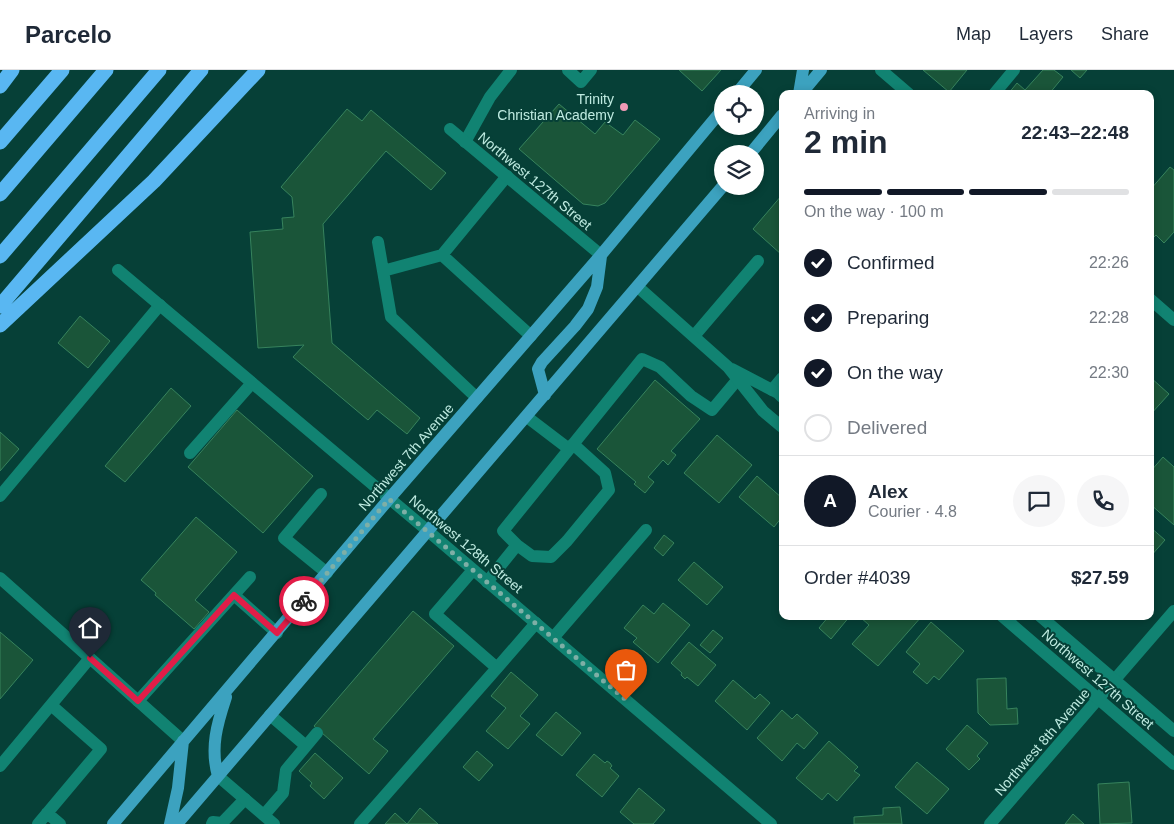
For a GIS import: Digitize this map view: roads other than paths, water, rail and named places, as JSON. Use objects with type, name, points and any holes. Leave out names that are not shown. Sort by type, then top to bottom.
[{"type":"highway","points":[[0,86],[12,70]]},
{"type":"highway","points":[[0,142],[62,70]]},
{"type":"highway","points":[[0,194],[106,70]]},
{"type":"highway","points":[[0,256],[159,70]]},
{"type":"highway","points":[[0,306],[201,70]]},
{"type":"highway","points":[[0,325],[154,181],[258,70]]},
{"type":"main road","points":[[744,85],[756,70]]},
{"type":"main road","points":[[800,90],[803,70]]},
{"type":"main road","points":[[804,90],[821,70]]},
{"type":"main road","points":[[757,145],[779,119]]},
{"type":"main road","name":"Northwest 7th Avenue","points":[[113,824],[389,499],[602,255],[714,120]]},
{"type":"main road","points":[[177,824],[715,195]]},
{"type":"main road","points":[[545,395],[538,369],[588,309],[597,287],[602,255]]},
{"type":"main road","points":[[218,776],[214,747],[216,726],[228,690]]},
{"type":"main road","points":[[170,824],[178,788],[183,741]]},
{"type":"street","points":[[465,142],[490,98],[512,70]]},
{"type":"street","points":[[568,70],[581,82],[592,70]]},
{"type":"street","points":[[881,70],[900,90]]},
{"type":"street","points":[[997,90],[1014,70]]},
{"type":"street","name":"Northwest 127th Street","points":[[450,129],[602,255]]},
{"type":"street","points":[[383,271],[442,255],[507,176]]},
{"type":"street","points":[[378,242],[391,317],[477,398]]},
{"type":"street","points":[[442,255],[531,336]]},
{"type":"street","points":[[694,336],[758,261]]},
{"type":"street","name":"Northwest 128th Street","points":[[118,270],[771,824]]},
{"type":"street","points":[[638,287],[728,367],[763,411],[779,424]]},
{"type":"street","points":[[1154,302],[1174,320]]},
{"type":"street","points":[[0,496],[160,305]]},
{"type":"street","points":[[526,416],[571,447],[604,473],[609,490],[567,541],[551,556],[532,556],[503,531],[571,447],[642,359],[660,366],[691,396],[712,410],[738,379]]},
{"type":"street","points":[[728,367],[779,395]]},
{"type":"street","points":[[190,453],[252,383]]},
{"type":"street","points":[[321,494],[284,538],[327,574]]},
{"type":"street","points":[[553,638],[646,530]]},
{"type":"street","points":[[487,582],[518,545]]},
{"type":"street","points":[[473,570],[435,614],[497,668]]},
{"type":"street","points":[[138,701],[250,577]]},
{"type":"street","points":[[0,578],[183,741]]},
{"type":"street","points":[[234,595],[277,633]]},
{"type":"street","name":"Northwest 8th Avenue","points":[[990,824],[1174,612]]},
{"type":"street","name":"Northwest 127th Street","points":[[1007,620],[1174,764]]},
{"type":"street","name":"Northwest 127th Street","points":[[1045,620],[1174,731]]},
{"type":"street","points":[[360,824],[536,623]]},
{"type":"street","points":[[0,766],[90,658]]},
{"type":"street","points":[[38,824],[101,749],[51,705]]},
{"type":"street","points":[[270,715],[306,746]]},
{"type":"street","points":[[264,815],[283,793],[286,770],[317,733]]},
{"type":"street","points":[[218,776],[274,824]]},
{"type":"street","points":[[212,824],[213,822],[222,823],[245,799]]},
{"type":"street","points":[[47,813],[60,824]]},
{"type":"place","name":"Trinity Christian Academy","points":[[624,107]]}]
